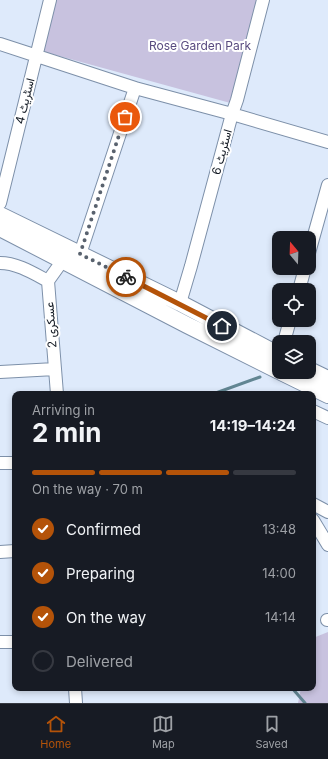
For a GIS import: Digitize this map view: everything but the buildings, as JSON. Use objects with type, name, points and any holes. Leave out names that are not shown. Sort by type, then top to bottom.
[{"type":"main road","points":[[0,215],[180,303],[272,351]]},
{"type":"main road","points":[[0,228],[272,367]]},
{"type":"main road","points":[[316,373],[328,379]]},
{"type":"main road","points":[[296,379],[328,395]]},
{"type":"street","name":"اسٹریٹ 4","points":[[0,203],[50,0]]},
{"type":"street","name":"اسٹریٹ 6","points":[[180,303],[237,100],[262,0]]},
{"type":"street","points":[[0,44],[135,88],[328,142]]},
{"type":"street","points":[[80,254],[135,88]]},
{"type":"street","points":[[315,231],[328,185]]},
{"type":"street","points":[[0,263],[6,263],[25,269],[48,281],[63,260]]},
{"type":"street","name":"عسکری 2","points":[[48,281],[57,391]]},
{"type":"street","points":[[0,372],[54,369]]},
{"type":"street","points":[[316,412],[328,418]]},
{"type":"street","points":[[0,463],[12,462]]},
{"type":"street","points":[[316,506],[328,512]]},
{"type":"street","points":[[316,525],[328,545]]},
{"type":"street","points":[[0,552],[12,551]]},
{"type":"street","points":[[0,642],[12,642]]},
{"type":"street","points":[[75,691],[76,703]]},
{"type":"green space","name":"Rose Garden Park","points":[[54,0],[264,0],[234,104],[41,51]]},
{"type":"green space","points":[[328,632],[328,703],[298,703],[300,691],[316,691],[316,637]]},
{"type":"waterway","points":[[221,391],[260,377]]},
{"type":"waterway","points":[[295,691],[305,703]]},
{"type":"way so far","points":[[125,117],[80,254],[126,277]]},
{"type":"route","points":[[126,277],[180,303],[222,326]]}]
